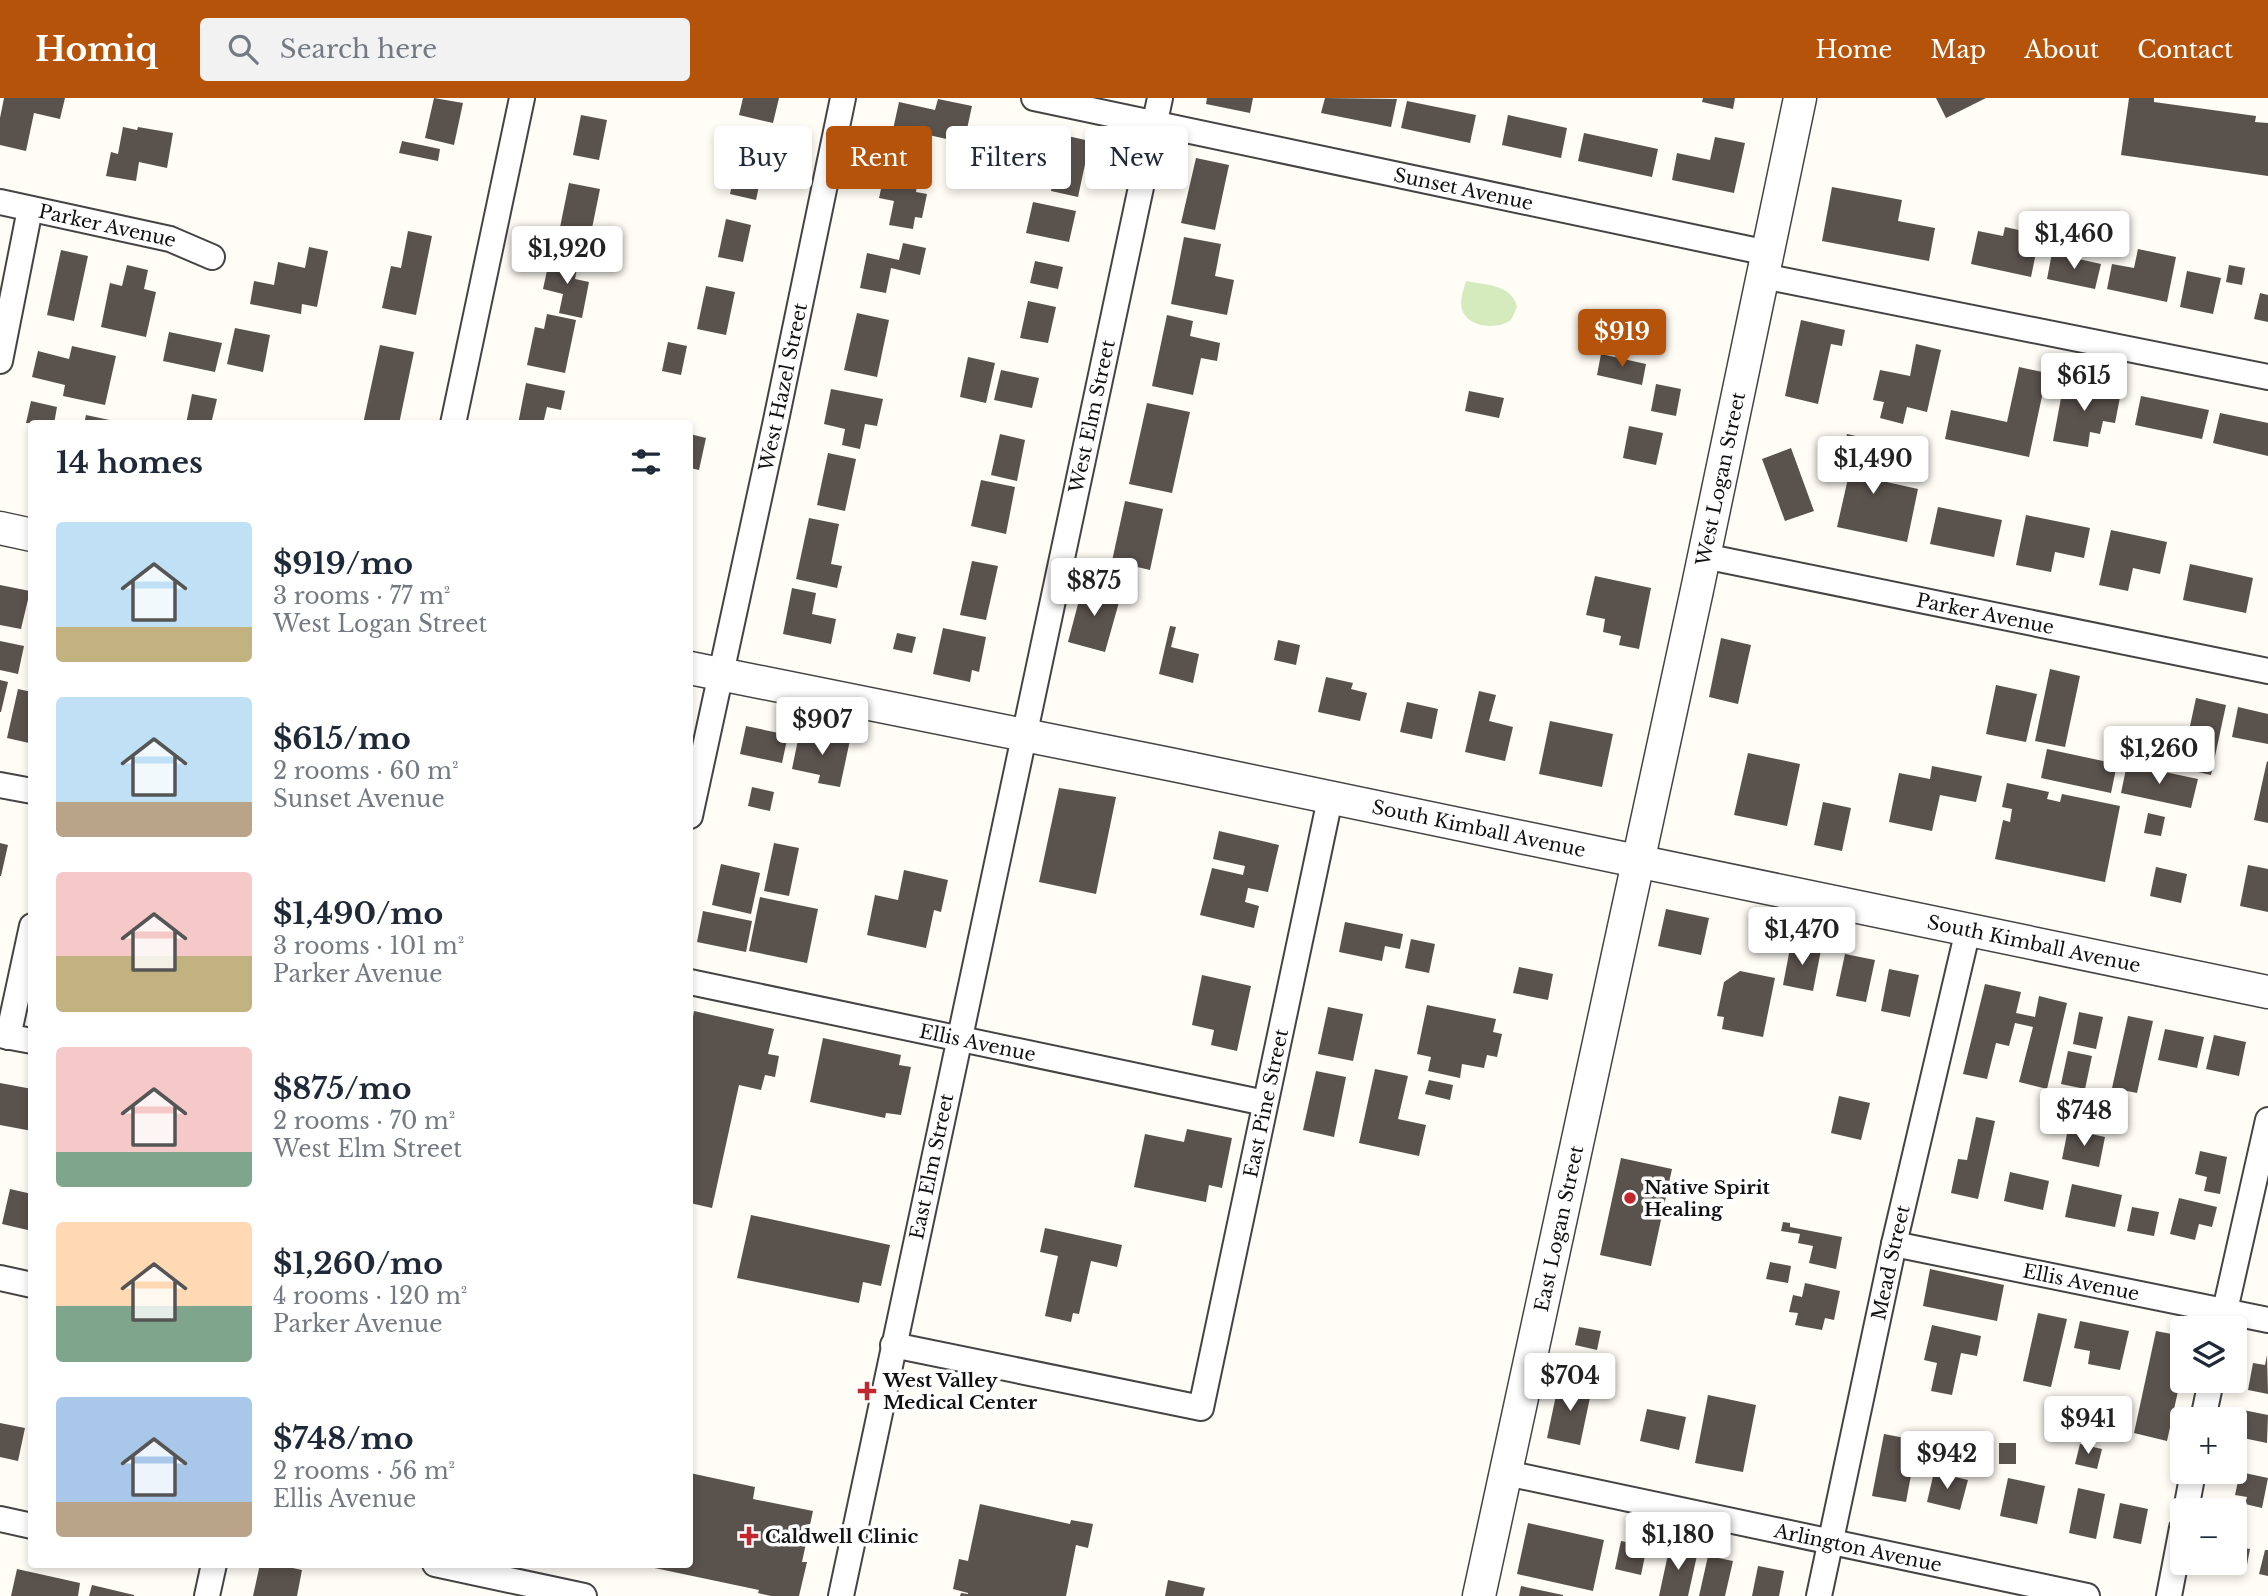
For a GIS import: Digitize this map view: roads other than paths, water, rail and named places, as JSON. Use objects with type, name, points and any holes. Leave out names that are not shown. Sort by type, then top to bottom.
[{"type":"street","points":[[454,420],[522,98]]},
{"type":"street","name":"West Hazel Street","points":[[693,802],[843,98]]},
{"type":"street","name":"Sunset Avenue","points":[[1034,98],[1155,123],[1766,265],[2268,377]]},
{"type":"street","name":"West Elm Street","points":[[1025,735],[1160,98]]},
{"type":"street","name":"West Logan Street","points":[[1638,861],[1800,98]]},
{"type":"street","name":"Parker Avenue","points":[[0,202],[170,239],[212,257]]},
{"type":"street","points":[[0,361],[30,209]]},
{"type":"street","points":[[0,528],[28,534]]},
{"type":"street","name":"Parker Avenue","points":[[1704,556],[2268,671]]},
{"type":"street","name":"South Kimball Avenue","points":[[693,669],[2268,992]]},
{"type":"street","name":"East Elm Street","points":[[841,1596],[958,1038],[1025,735]]},
{"type":"street","points":[[0,785],[28,791]]},
{"type":"street","name":"East Pine Street","points":[[894,1345],[1201,1408],[1330,799]]},
{"type":"street","name":"East Logan Street","points":[[1479,1596],[1638,861]]},
{"type":"street","name":"Mead Street","points":[[1819,1596],[1894,1244],[1968,930]]},
{"type":"street","points":[[13,1038],[28,950]]},
{"type":"street","name":"Ellis Avenue","points":[[693,983],[1265,1103]]},
{"type":"street","points":[[2224,1316],[2268,1119]]},
{"type":"street","name":"Ellis Avenue","points":[[1894,1244],[2206,1316]]},
{"type":"street","points":[[0,1278],[28,1284]]},
{"type":"street","name":"Ellis Avenue","points":[[2247,1320],[2268,1320]]},
{"type":"street","name":"Arlington Avenue","points":[[1506,1472],[2087,1596]]},
{"type":"street","points":[[0,1519],[28,1524]]},
{"type":"street","points":[[207,1596],[213,1568]]},
{"type":"street","points":[[472,1568],[528,1574],[584,1596]]},
{"type":"street","points":[[2169,1596],[2173,1575]]},
{"type":"place","name":"Native Spirit Healing","points":[[1630,1198]]},
{"type":"place","name":"West Valley Medical Center","points":[[867,1391]]},
{"type":"place","name":"Caldwell Clinic","points":[[749,1536]]}]
